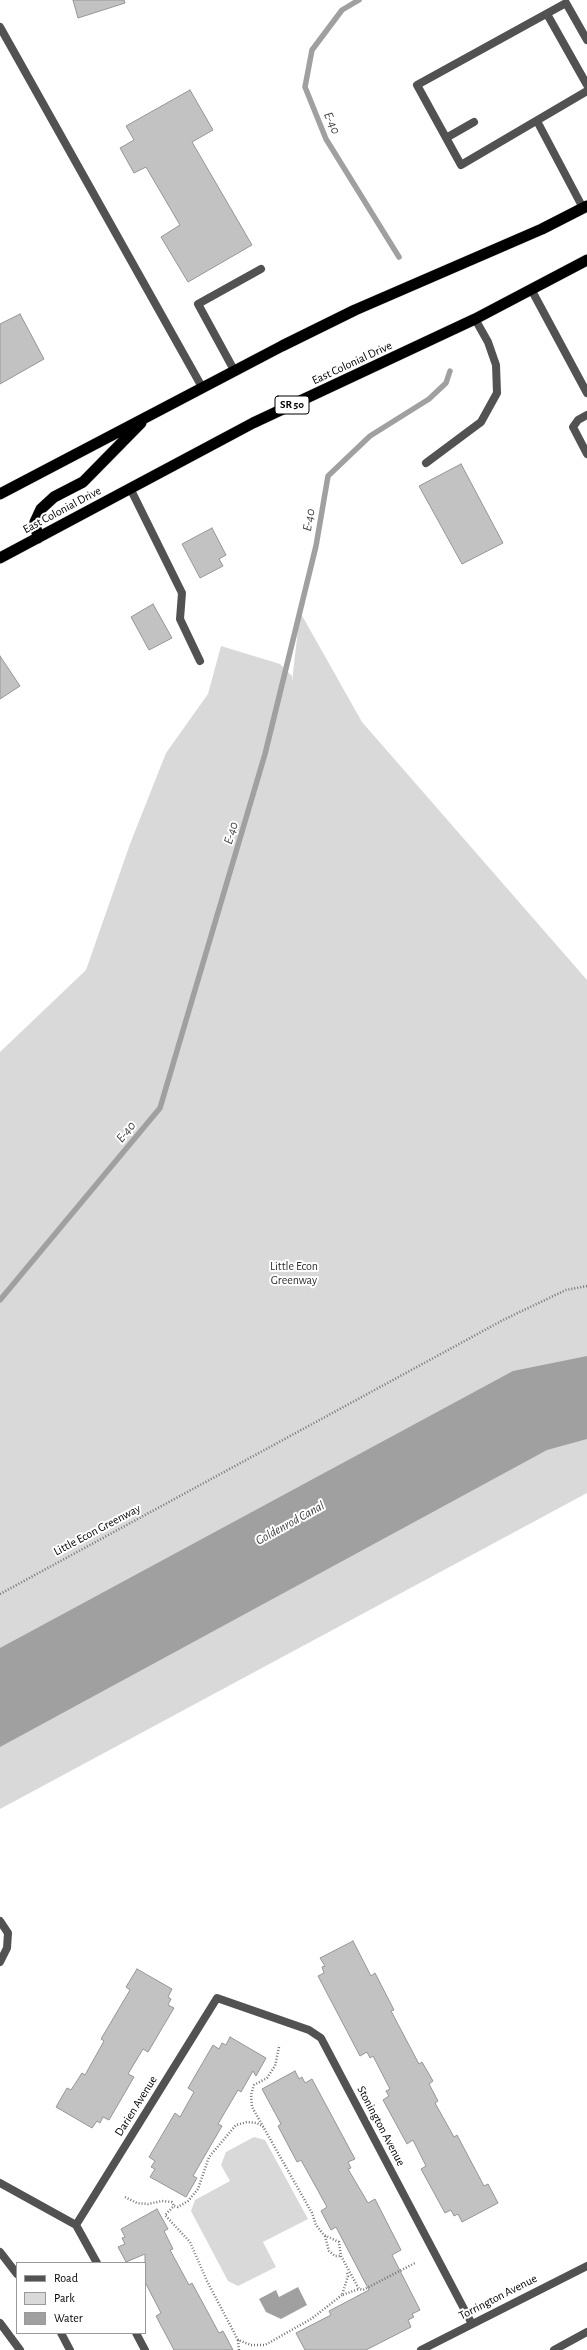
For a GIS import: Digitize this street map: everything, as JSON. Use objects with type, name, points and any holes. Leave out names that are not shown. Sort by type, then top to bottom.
[{"type":"highway","points":[[0,494],[202,386],[355,310],[542,229],[585,207]]},
{"type":"highway","name":"East Colonial Drive","points":[[0,558],[253,423],[475,319],[587,260]]},
{"type":"highway","points":[[38,538],[35,522],[41,509],[54,497],[83,482],[148,415]]},
{"type":"street","points":[[587,40],[566,3],[417,86],[461,165],[587,91]]},
{"type":"street","points":[[547,14],[587,85]]},
{"type":"street","points":[[0,26],[202,386]]},
{"type":"street","points":[[537,121],[585,207]]},
{"type":"street","points":[[446,138],[474,122]]},
{"type":"street","points":[[234,370],[198,304],[261,269]]},
{"type":"street","points":[[531,289],[587,392]]},
{"type":"street","points":[[426,463],[481,422],[496,393],[496,364],[488,342],[475,319]]},
{"type":"street","points":[[587,415],[578,420],[574,427],[587,454]]},
{"type":"street","points":[[130,488],[182,593],[180,619],[200,661]]},
{"type":"street","points":[[0,1921],[8,1933],[7,1948],[0,1962]]},
{"type":"street","name":"Darien Avenue","points":[[76,2226],[217,1998]]},
{"type":"street","name":"Stonington Avenue","points":[[217,1998],[309,2030],[321,2038],[472,2324]]},
{"type":"street","points":[[0,2183],[76,2226],[96,2262]]},
{"type":"street","points":[[0,2252],[16,2273]]},
{"type":"street","name":"Torrington Avenue","points":[[421,2350],[587,2266]]},
{"type":"street","points":[[0,2323],[20,2350]]},
{"type":"street","points":[[554,2350],[587,2332]]},
{"type":"street","points":[[62,2334],[70,2350]]},
{"type":"street","points":[[137,2334],[145,2350]]},
{"type":"path","name":"Little Econ Greenway","points":[[0,1594],[505,1319],[566,1290],[587,1286]]},
{"type":"path","points":[[279,2047],[275,2066],[267,2078],[254,2085],[251,2095],[252,2107],[316,2225],[324,2235],[328,2251],[335,2256],[341,2256]]},
{"type":"path","points":[[240,2350],[238,2340],[207,2281],[190,2242],[165,2215],[174,2206],[178,2207],[188,2201],[198,2189],[209,2157],[236,2125],[247,2122],[257,2123],[264,2127]]},
{"type":"path","points":[[125,2197],[137,2203],[148,2204],[162,2201],[172,2202],[174,2206]]},
{"type":"path","points":[[324,2235],[339,2242],[341,2256],[359,2289]]},
{"type":"path","points":[[238,2340],[251,2345],[265,2345],[311,2319],[342,2295],[359,2289],[363,2290],[415,2263]]},
{"type":"path","points":[[342,2295],[348,2276],[347,2269]]},
{"type":"green space","name":"Little Econ Greenway","points":[[300,612],[362,722],[587,980],[587,1493],[0,1809],[0,1052],[86,970],[130,844],[166,753],[208,694],[221,646],[280,664],[292,676],[292,682]]},
{"type":"green space","points":[[254,2137],[265,2140],[308,2219],[263,2242],[276,2267],[238,2286],[228,2281],[191,2211],[195,2200],[230,2181],[221,2165],[226,2152]]},
{"type":"water","name":"Goldenrod Canal","points":[[587,1356],[587,1439],[547,1450],[0,1747],[0,1648],[513,1371]]},
{"type":"water","points":[[298,2287],[307,2305],[281,2319],[266,2312],[259,2299],[276,2290],[279,2297]]},
{"type":"building","points":[[73,0],[124,0],[125,3],[78,18]]},
{"type":"building","points":[[190,90],[213,130],[192,142],[252,245],[188,282],[161,237],[180,225],[146,167],[134,173],[120,148],[134,140],[126,126]]},
{"type":"building","points":[[20,314],[44,359],[0,384],[0,324]]},
{"type":"building","points":[[461,464],[503,543],[462,564],[419,486]]},
{"type":"building","points":[[212,528],[226,555],[219,559],[223,566],[200,578],[182,544]]},
{"type":"building","points":[[153,604],[172,638],[149,650],[131,617]]},
{"type":"building","points":[[0,656],[20,686],[0,699]]},
{"type":"building","points":[[353,1941],[371,1976],[375,1973],[394,2010],[391,2011],[419,2064],[422,2062],[433,2081],[429,2084],[438,2101],[435,2103],[454,2137],[457,2135],[484,2186],[488,2184],[498,2203],[462,2222],[458,2214],[454,2216],[451,2210],[445,2213],[421,2169],[426,2166],[413,2140],[407,2144],[383,2100],[389,2096],[386,2091],[390,2089],[373,2056],[370,2058],[367,2052],[360,2056],[318,1976],[324,1973],[322,1967],[325,1966],[320,1958]]},
{"type":"building","points":[[137,1969],[172,1989],[168,1997],[171,1999],[168,2005],[174,2008],[148,2052],[143,2049],[128,2074],[134,2077],[109,2120],[103,2117],[100,2123],[97,2121],[92,2128],[56,2107],[67,2088],[71,2090],[82,2073],[85,2075],[104,2041],[101,2039],[130,1990],[126,1987]]},
{"type":"building","points":[[230,2037],[266,2058],[256,2076],[253,2071],[241,2092],[238,2090],[218,2124],[222,2126],[193,2176],[197,2178],[186,2197],[150,2177],[155,2169],[151,2167],[155,2161],[149,2157],[175,2113],[180,2117],[194,2092],[188,2088],[213,2045],[219,2049],[222,2043],[226,2045]]},
{"type":"building","points":[[295,2071],[299,2079],[302,2077],[305,2083],[312,2079],[355,2159],[348,2162],[351,2168],[348,2169],[368,2203],[375,2199],[401,2250],[392,2255],[420,2310],[412,2314],[414,2317],[408,2320],[411,2327],[366,2350],[305,2350],[296,2333],[331,2315],[329,2311],[369,2290],[336,2227],[331,2230],[321,2211],[327,2207],[301,2160],[297,2162],[278,2126],[281,2124],[262,2089]]},
{"type":"building","points":[[157,2209],[168,2229],[164,2231],[173,2249],[170,2250],[189,2285],[192,2283],[219,2333],[223,2331],[233,2350],[174,2350],[156,2316],[161,2313],[146,2284],[145,2254],[126,2262],[118,2247],[125,2244],[122,2238],[125,2237],[121,2229]]},
{"type":"waterway","name":"E-40","points":[[359,0],[342,10],[312,50],[305,87],[326,139],[399,257]]},
{"type":"waterway","name":"E-40","points":[[0,1300],[160,1108],[265,754],[316,546],[328,476],[370,436],[429,399],[446,383],[450,371]]}]
